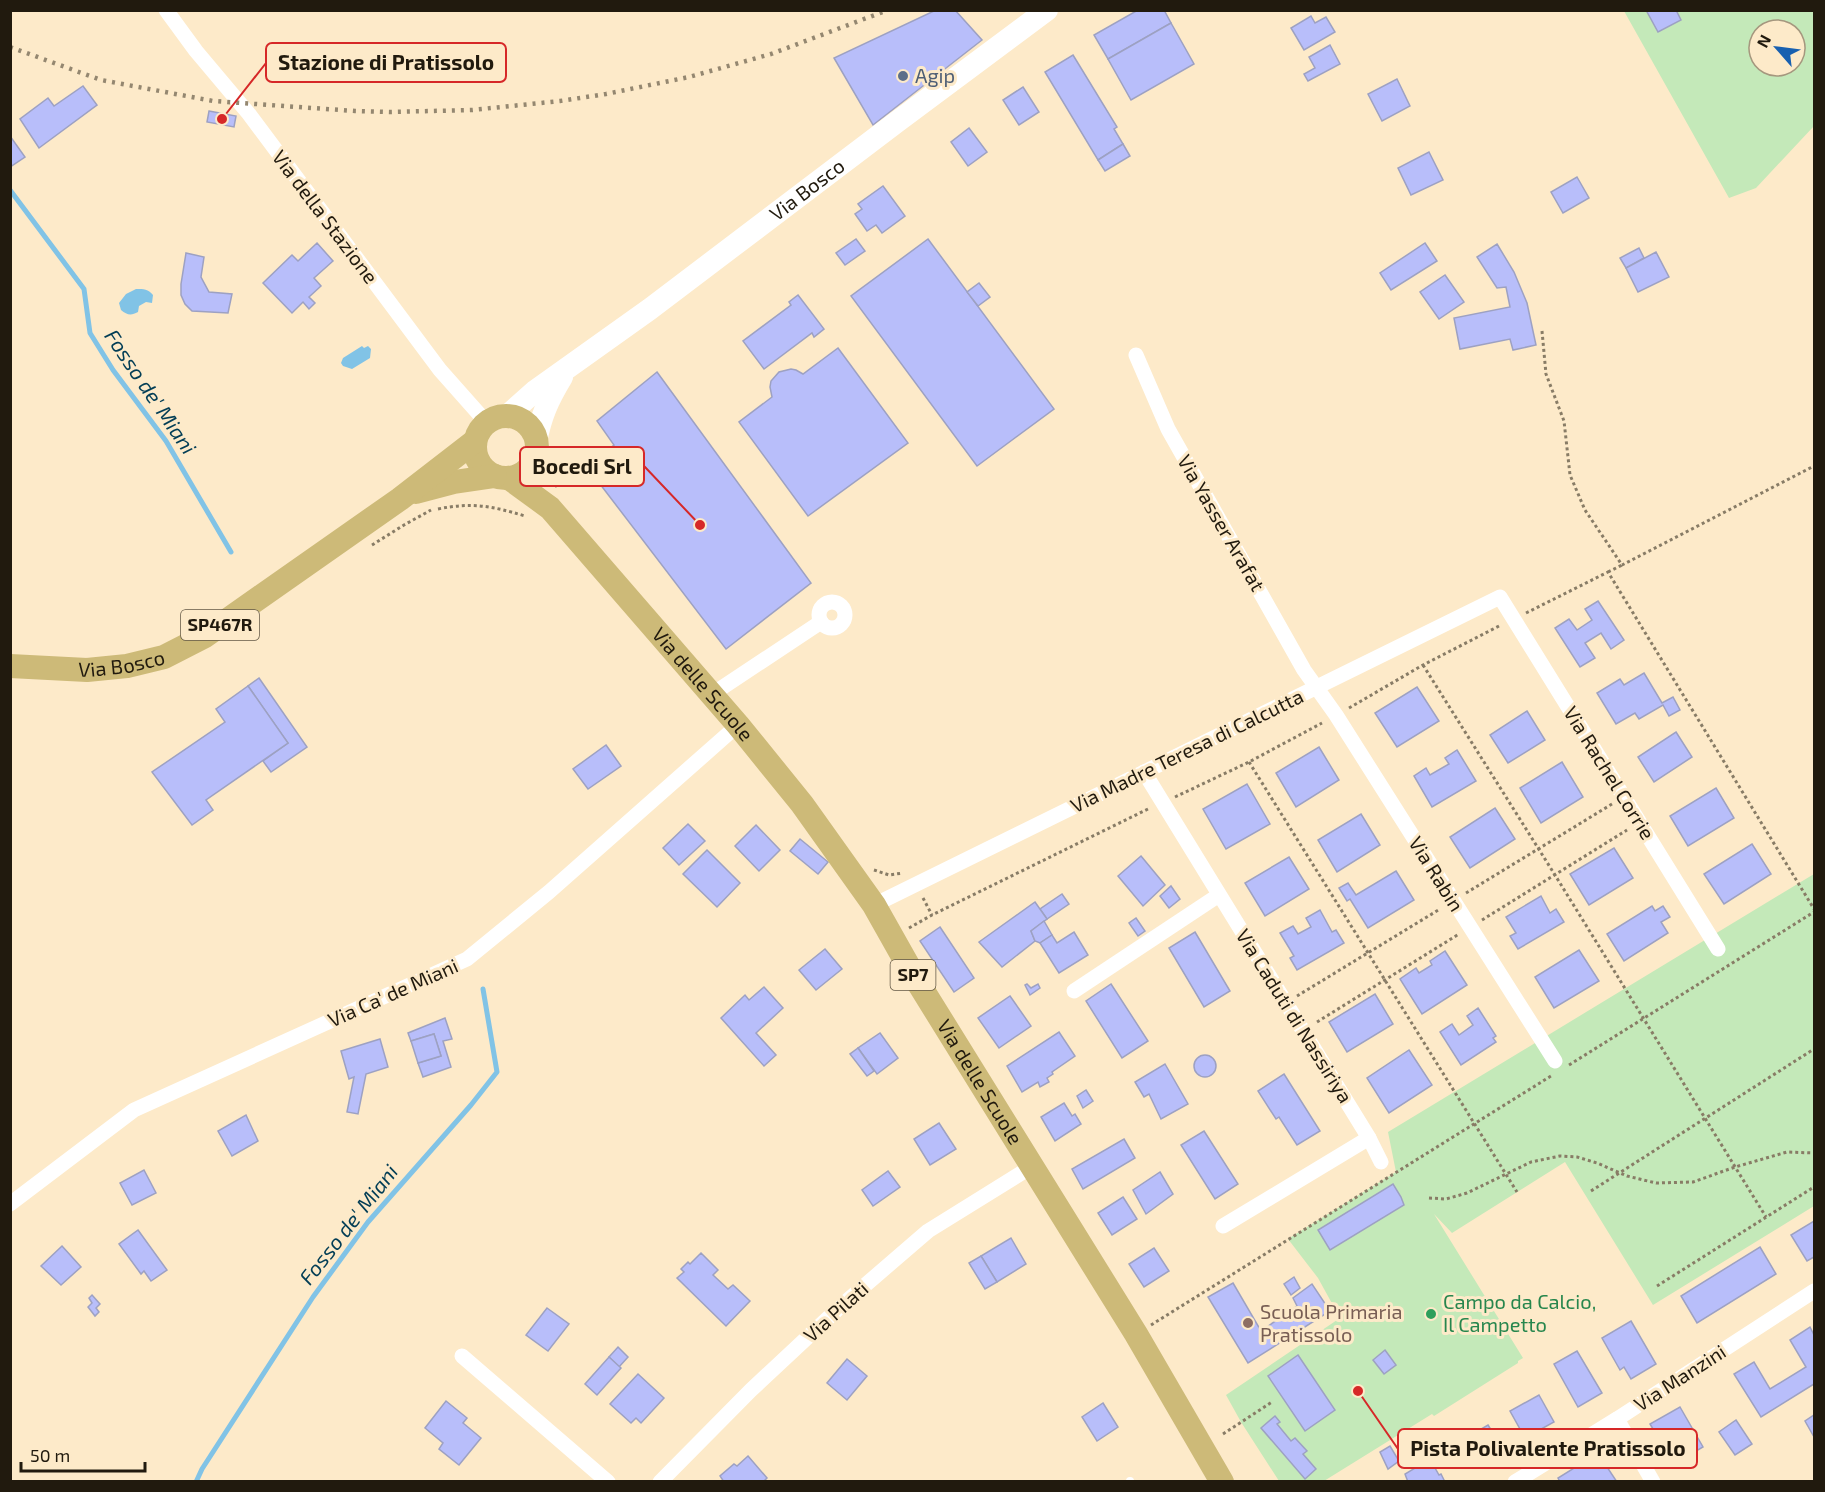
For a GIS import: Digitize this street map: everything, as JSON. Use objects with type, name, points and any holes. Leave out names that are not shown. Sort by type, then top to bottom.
[{"type":"main road","name":"Via Bosco","points":[[10,666],[87,670],[127,666],[164,657],[205,636],[400,499],[535,391],[650,309],[1047,10]]},
{"type":"main road","name":"Via Bosco","points":[[400,499],[425,489],[454,482],[518,476],[526,471],[533,462],[541,418],[549,398],[568,368]]},
{"type":"main road","points":[[502,477],[483,468],[475,451],[490,426],[517,418],[533,431],[536,447]]},
{"type":"main road","name":"Via delle Scuole","points":[[536,447],[550,508]]},
{"type":"main road","name":"Via delle Scuole","points":[[502,477],[550,508],[738,725],[802,804],[874,905],[914,976],[1136,1334],[1222,1482]]},
{"type":"street","name":"Via della Stazione","points":[[166,10],[196,51],[249,114],[440,370],[490,426]]},
{"type":"street","name":"Via Yasser Arafat","points":[[1136,355],[1168,429],[1315,688]]},
{"type":"street","name":"Via Madre Teresa di Calcutta","points":[[874,905],[1500,597]]},
{"type":"street","name":"Via Rachel Corrie","points":[[1500,597],[1718,949]]},
{"type":"street","points":[[711,695],[821,622]]},
{"type":"street","name":"Via Rabin","points":[[1315,688],[1336,715],[1556,1069]]},
{"type":"street","name":"Via Ca' de Miani","points":[[10,1204],[134,1110],[467,959],[549,892],[738,725]]},
{"type":"street","name":"Via Caduti di Nassiriya","points":[[1144,772],[1381,1162]]},
{"type":"street","points":[[1074,991],[1219,894]]},
{"type":"street","points":[[1223,1226],[1368,1138]]},
{"type":"street","name":"Via Pilati","points":[[660,1482],[751,1390],[841,1306],[928,1230],[1031,1167]]},
{"type":"street","name":"Via Manzini","points":[[1515,1482],[1814,1292]]},
{"type":"street","points":[[462,1356],[608,1482]]},
{"type":"street","points":[[1617,1419],[1653,1482]]},
{"type":"path","points":[[1542,331],[1546,374],[1564,421],[1570,475],[1585,510],[1622,565]]},
{"type":"path","points":[[932,915],[1249,762],[1423,665],[1815,466]]},
{"type":"path","points":[[1148,1327],[1475,1123],[1556,1069],[1643,1018],[1815,910],[1608,572]]},
{"type":"path","points":[[1423,665],[1766,1217]]},
{"type":"path","points":[[1249,762],[1517,1192]]},
{"type":"path","points":[[1591,1191],[1815,1049]]},
{"type":"path","points":[[1429,1197],[1446,1199],[1467,1193],[1531,1162],[1560,1156],[1577,1156],[1620,1173],[1656,1183],[1693,1182],[1786,1152],[1815,1153]]},
{"type":"path","points":[[1657,1286],[1815,1187]]},
{"type":"path","points":[[1223,1434],[1272,1402]]},
{"type":"green space","points":[[1624,11],[1814,11],[1814,126],[1756,188],[1729,198]]},
{"type":"green space","points":[[1814,874],[1814,1206],[1653,1305],[1565,1162],[1452,1233],[1434,1214],[1523,1358],[1434,1416],[1432,1414],[1324,1481],[1279,1481],[1226,1395],[1340,1318],[1318,1278],[1288,1239],[1396,1172],[1388,1132]]},
{"type":"water","points":[[136,289],[151,293],[152,303],[146,302],[139,306],[138,312],[127,314],[121,310],[119,303],[126,294]]},
{"type":"water","points":[[362,346],[364,348],[368,346],[371,349],[370,358],[352,369],[343,366],[341,363],[343,358]]},
{"type":"building","points":[[936,10],[955,10],[982,40],[873,125],[834,58]]},
{"type":"building","points":[[1138,10],[1164,10],[1171,23],[1108,59],[1094,35]]},
{"type":"building","points":[[1646,10],[1676,10],[1681,20],[1658,32]]},
{"type":"building","points":[[1311,16],[1315,23],[1326,17],[1335,32],[1304,50],[1291,28]]},
{"type":"building","points":[[1171,23],[1194,64],[1131,100],[1108,59]]},
{"type":"building","points":[[1330,45],[1340,64],[1308,81],[1304,74],[1315,68],[1309,57]]},
{"type":"building","points":[[1073,55],[1117,127],[1114,129],[1123,144],[1098,160],[1045,72]]},
{"type":"building","points":[[1397,79],[1410,106],[1382,121],[1368,94]]},
{"type":"building","points":[[83,86],[97,105],[39,148],[20,119],[48,98],[54,106]]},
{"type":"building","points":[[1023,87],[1039,112],[1019,125],[1003,100]]},
{"type":"building","points":[[209,111],[236,116],[234,127],[207,122]]},
{"type":"building","points":[[969,128],[987,152],[968,166],[951,142]]},
{"type":"building","points":[[10,136],[25,157],[10,167]]},
{"type":"building","points":[[1123,144],[1130,156],[1105,171],[1098,160]]},
{"type":"building","points":[[1429,152],[1443,180],[1411,195],[1398,168]]},
{"type":"building","points":[[1577,177],[1589,198],[1563,213],[1551,192]]},
{"type":"building","points":[[883,186],[905,216],[882,233],[876,225],[867,231],[855,214],[862,209],[858,204]]},
{"type":"building","points":[[856,239],[865,251],[845,265],[836,253]]},
{"type":"building","points":[[928,239],[1054,409],[977,466],[851,296]]},
{"type":"building","points":[[317,243],[333,261],[314,278],[321,286],[309,297],[315,303],[309,309],[303,302],[292,313],[263,283],[292,255],[298,261]]},
{"type":"building","points":[[1425,243],[1437,261],[1391,290],[1380,273]]},
{"type":"building","points":[[1497,244],[1514,272],[1527,303],[1536,345],[1513,350],[1510,339],[1460,349],[1454,318],[1510,307],[1506,287],[1497,288],[1477,257]]},
{"type":"building","points":[[1639,248],[1644,258],[1626,268],[1620,258]]},
{"type":"building","points":[[1656,252],[1669,277],[1638,292],[1626,268]]},
{"type":"building","points":[[186,253],[204,257],[201,277],[209,292],[232,294],[228,313],[192,311],[185,304],[181,295],[181,284]]},
{"type":"building","points":[[1445,275],[1464,302],[1439,319],[1420,292]]},
{"type":"building","points":[[979,283],[990,297],[978,306],[967,292]]},
{"type":"building","points":[[798,295],[824,329],[814,337],[812,333],[764,369],[743,341],[791,305],[789,302]]},
{"type":"building","points":[[838,348],[908,443],[808,516],[739,422],[772,397],[771,381],[779,372],[791,369],[803,374]]},
{"type":"building","points":[[657,372],[811,583],[726,649],[587,467],[614,445],[597,421]]},
{"type":"building","points":[[1598,601],[1624,640],[1611,649],[1601,633],[1585,643],[1595,658],[1580,667],[1555,628],[1569,619],[1577,630],[1592,620],[1585,609]]},
{"type":"building","points":[[1644,673],[1662,703],[1673,697],[1680,710],[1669,716],[1663,705],[1639,719],[1635,713],[1616,724],[1597,693],[1620,679],[1624,685]]},
{"type":"building","points":[[259,678],[307,747],[271,772],[263,761],[288,743],[248,686]]},
{"type":"building","points":[[248,686],[288,743],[206,800],[213,810],[192,825],[152,772],[225,722],[216,709]]},
{"type":"building","points":[[1417,687],[1439,721],[1397,747],[1375,713]]},
{"type":"building","points":[[1527,711],[1545,740],[1508,763],[1490,735]]},
{"type":"building","points":[[1676,732],[1692,757],[1654,782],[1638,757]]},
{"type":"building","points":[[606,745],[621,766],[588,789],[573,769]]},
{"type":"building","points":[[1319,747],[1339,780],[1296,807],[1276,773]]},
{"type":"building","points":[[1457,750],[1476,781],[1432,807],[1414,776],[1426,768],[1430,775],[1449,764],[1445,758]]},
{"type":"building","points":[[1562,762],[1583,797],[1541,823],[1520,788]]},
{"type":"building","points":[[1247,784],[1270,824],[1226,849],[1203,809]]},
{"type":"building","points":[[1716,788],[1734,818],[1688,846],[1670,816]]},
{"type":"building","points":[[1495,808],[1515,839],[1470,868],[1450,837]]},
{"type":"building","points":[[1361,814],[1380,845],[1337,872],[1318,840]]},
{"type":"building","points":[[688,824],[705,841],[679,865],[663,848]]},
{"type":"building","points":[[756,825],[780,850],[759,871],[735,846]]},
{"type":"building","points":[[800,839],[828,862],[818,874],[790,851]]},
{"type":"building","points":[[1752,844],[1771,874],[1724,904],[1704,874]]},
{"type":"building","points":[[1614,848],[1633,878],[1589,905],[1570,874]]},
{"type":"building","points":[[707,850],[740,883],[717,907],[683,874]]},
{"type":"building","points":[[1141,856],[1165,885],[1143,906],[1118,876]]},
{"type":"building","points":[[1289,857],[1309,889],[1265,916],[1245,883]]},
{"type":"building","points":[[1396,871],[1414,900],[1368,928],[1350,899],[1347,901],[1339,888],[1348,883],[1356,895]]},
{"type":"building","points":[[1171,886],[1180,899],[1169,908],[1160,896]]},
{"type":"building","points":[[1062,894],[1069,904],[1047,919],[1040,909]]},
{"type":"building","points":[[1541,896],[1550,913],[1556,909],[1564,922],[1518,949],[1510,936],[1516,933],[1506,917]]},
{"type":"building","points":[[1035,902],[1047,919],[1031,931],[1035,941],[1002,967],[979,942]]},
{"type":"building","points":[[1652,906],[1655,911],[1663,906],[1670,917],[1661,922],[1668,933],[1624,961],[1607,934]]},
{"type":"building","points":[[1320,910],[1332,932],[1336,930],[1344,943],[1297,970],[1290,958],[1294,956],[1280,933],[1293,926],[1298,934],[1311,927],[1306,918]]},
{"type":"building","points":[[1136,918],[1145,931],[1138,936],[1129,923]]},
{"type":"building","points":[[1044,921],[1052,935],[1040,943],[1035,941],[1031,931]]},
{"type":"building","points":[[940,927],[974,978],[954,992],[920,941]]},
{"type":"building","points":[[1074,932],[1088,955],[1059,973],[1040,943],[1052,935],[1057,943]]},
{"type":"building","points":[[1195,932],[1230,991],[1204,1007],[1169,948]]},
{"type":"building","points":[[825,949],[842,969],[816,990],[799,970]]},
{"type":"building","points":[[1579,950],[1599,981],[1554,1008],[1535,977]]},
{"type":"building","points":[[1445,951],[1467,985],[1422,1014],[1400,979],[1416,968],[1419,973],[1432,965],[1430,961]]},
{"type":"building","points":[[1038,984],[1040,988],[1030,995],[1025,985],[1031,988]]},
{"type":"building","points":[[1111,984],[1148,1041],[1122,1058],[1086,1001]]},
{"type":"building","points":[[764,987],[783,1008],[756,1033],[776,1055],[764,1066],[721,1018],[745,995],[749,1000]]},
{"type":"building","points":[[1375,994],[1393,1024],[1347,1052],[1329,1022]]},
{"type":"building","points":[[1010,996],[1031,1026],[999,1048],[978,1018]]},
{"type":"building","points":[[1478,1008],[1496,1036],[1493,1038],[1496,1042],[1461,1065],[1440,1032],[1452,1024],[1459,1035],[1473,1025],[1467,1016]]},
{"type":"building","points":[[445,1018],[452,1039],[443,1041],[451,1067],[423,1077],[418,1063],[441,1056],[434,1034],[411,1041],[408,1033]]},
{"type":"building","points":[[1059,1032],[1075,1056],[1052,1072],[1053,1074],[1047,1078],[1049,1082],[1040,1087],[1038,1082],[1022,1092],[1007,1066]]},
{"type":"building","points":[[880,1033],[898,1058],[877,1074],[858,1048]]},
{"type":"building","points":[[434,1034],[441,1056],[418,1063],[411,1041]]},
{"type":"building","points":[[380,1039],[388,1067],[366,1074],[358,1114],[347,1112],[354,1077],[349,1079],[341,1051]]},
{"type":"building","points":[[858,1048],[874,1071],[867,1076],[850,1054]]},
{"type":"building","points":[[1409,1050],[1432,1085],[1389,1113],[1367,1078]]},
{"type":"building","points":[[1201,1055],[1209,1055],[1216,1062],[1216,1070],[1209,1077],[1201,1077],[1194,1070],[1194,1062]]},
{"type":"building","points":[[1165,1064],[1188,1104],[1161,1119],[1149,1094],[1144,1097],[1135,1082]]},
{"type":"building","points":[[1284,1074],[1320,1131],[1297,1145],[1279,1117],[1276,1119],[1258,1091]]},
{"type":"building","points":[[1086,1090],[1093,1101],[1083,1108],[1077,1096]]},
{"type":"building","points":[[1064,1103],[1072,1116],[1075,1114],[1081,1124],[1055,1141],[1041,1117]]},
{"type":"building","points":[[246,1115],[258,1141],[232,1156],[218,1131]]},
{"type":"building","points":[[939,1123],[956,1149],[930,1165],[914,1139]]},
{"type":"building","points":[[1204,1131],[1238,1184],[1215,1199],[1181,1145]]},
{"type":"building","points":[[1124,1139],[1135,1158],[1083,1189],[1072,1169]]},
{"type":"building","points":[[144,1170],[156,1193],[132,1205],[120,1183]]},
{"type":"building","points":[[888,1171],[900,1187],[873,1206],[862,1190]]},
{"type":"building","points":[[1160,1172],[1173,1194],[1146,1214],[1133,1190]]},
{"type":"building","points":[[1393,1184],[1404,1205],[1330,1250],[1318,1230]]},
{"type":"building","points":[[1123,1197],[1137,1219],[1112,1235],[1098,1213]]},
{"type":"building","points":[[1814,1221],[1814,1257],[1807,1261],[1791,1235]]},
{"type":"building","points":[[138,1230],[167,1270],[151,1281],[144,1271],[141,1274],[119,1244]]},
{"type":"building","points":[[1011,1238],[1026,1264],[997,1282],[981,1256]]},
{"type":"building","points":[[62,1246],[81,1267],[61,1285],[41,1266]]},
{"type":"building","points":[[1760,1247],[1776,1274],[1697,1323],[1681,1296]]},
{"type":"building","points":[[1154,1248],[1169,1271],[1144,1287],[1129,1264]]},
{"type":"building","points":[[701,1253],[718,1270],[713,1275],[728,1289],[733,1285],[750,1301],[726,1326],[677,1278],[684,1272],[681,1269]]},
{"type":"building","points":[[981,1256],[997,1282],[985,1289],[969,1263]]},
{"type":"building","points":[[1294,1277],[1300,1288],[1291,1295],[1284,1284]]},
{"type":"building","points":[[1233,1283],[1261,1331],[1297,1306],[1293,1298],[1312,1284],[1330,1311],[1248,1363],[1208,1297]]},
{"type":"building","points":[[92,1295],[100,1304],[96,1308],[99,1312],[95,1316],[88,1307],[92,1303],[89,1298]]},
{"type":"building","points":[[547,1308],[569,1324],[548,1351],[526,1335]]},
{"type":"building","points":[[1631,1321],[1656,1364],[1631,1379],[1624,1367],[1620,1370],[1602,1338]]},
{"type":"building","points":[[1810,1327],[1814,1335],[1814,1384],[1761,1417],[1734,1374],[1754,1362],[1770,1389],[1806,1367],[1790,1340]]},
{"type":"building","points":[[618,1347],[628,1357],[619,1367],[609,1357]]},
{"type":"building","points":[[1385,1350],[1396,1365],[1384,1374],[1373,1360]]},
{"type":"building","points":[[1577,1351],[1602,1393],[1578,1407],[1554,1364]]},
{"type":"building","points":[[1298,1355],[1335,1410],[1305,1431],[1268,1376]]},
{"type":"building","points":[[609,1357],[621,1368],[597,1395],[585,1384]]},
{"type":"building","points":[[847,1359],[867,1376],[847,1400],[827,1383]]},
{"type":"building","points":[[638,1374],[664,1398],[641,1423],[636,1418],[631,1423],[610,1404]]},
{"type":"building","points":[[1539,1395],[1554,1422],[1525,1438],[1510,1411]]},
{"type":"building","points":[[446,1401],[467,1418],[463,1423],[481,1438],[459,1465],[439,1449],[443,1443],[425,1428]]},
{"type":"building","points":[[1103,1403],[1118,1427],[1097,1441],[1082,1417]]},
{"type":"building","points":[[1680,1407],[1703,1447],[1674,1464],[1650,1424]]},
{"type":"building","points":[[1814,1415],[1814,1437],[1805,1421]]},
{"type":"building","points":[[1275,1416],[1280,1422],[1277,1424],[1291,1441],[1295,1438],[1307,1451],[1303,1454],[1316,1469],[1305,1479],[1261,1428]]},
{"type":"building","points":[[1736,1420],[1752,1444],[1735,1455],[1719,1432]]},
{"type":"building","points":[[1488,1425],[1503,1449],[1473,1467],[1466,1456],[1471,1452],[1464,1439]]},
{"type":"building","points":[[1390,1446],[1399,1461],[1388,1469],[1380,1452]]},
{"type":"building","points":[[1603,1450],[1612,1464],[1607,1467],[1617,1482],[1560,1482],[1558,1478]]},
{"type":"building","points":[[748,1456],[767,1478],[763,1482],[724,1482],[720,1476]]},
{"type":"building","points":[[1430,1459],[1445,1482],[1408,1482],[1405,1474]]},
{"type":"waterway","name":"Fosso de' Miani","points":[[10,190],[84,289],[90,333],[113,370],[166,441],[231,552]]},
{"type":"waterway","name":"Fosso de' Miani","points":[[196,1482],[202,1469],[313,1297],[368,1222],[471,1105],[497,1072],[483,989]]},
{"type":"railway","points":[[10,47],[101,80],[213,101],[355,111],[472,110],[560,101],[689,77],[771,54],[888,10]]},
{"type":"place","name":"Agip","points":[[903,76]]},
{"type":"place","name":"Stazione di Pratissolo","points":[[222,119]]},
{"type":"place","name":"Bocedi Srl","points":[[700,525]]},
{"type":"place","name":"Campo da Calcio, Il Campetto","points":[[1431,1314]]},
{"type":"place","name":"Scuola Primaria Pratissolo","points":[[1248,1323]]},
{"type":"place","name":"Pista Polivalente Pratissolo","points":[[1358,1391]]}]
